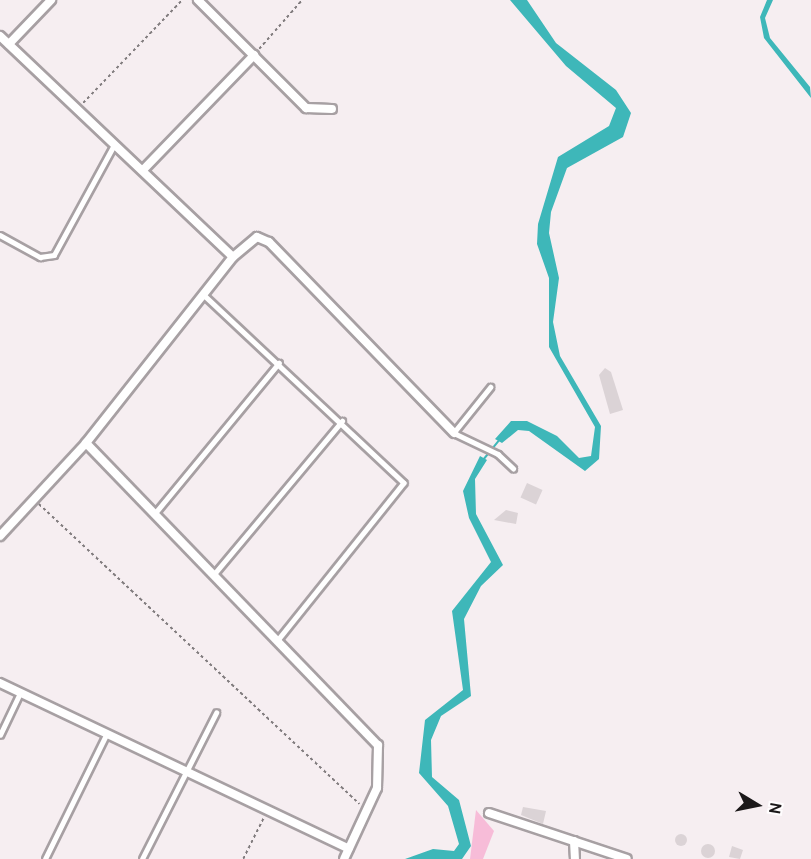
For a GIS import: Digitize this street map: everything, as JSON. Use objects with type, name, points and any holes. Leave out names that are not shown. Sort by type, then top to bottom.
[{"type":"street","points":[[9,44],[51,0]]},
{"type":"street","points":[[198,0],[306,108],[332,109]]},
{"type":"street","points":[[0,36],[233,257]]},
{"type":"street","points":[[143,170],[254,55]]},
{"type":"street","points":[[0,536],[86,443],[250,238],[269,242],[454,433]]},
{"type":"street","points":[[0,683],[267,811],[346,855],[377,788],[378,745],[215,573],[86,443]]},
{"type":"street","points":[[489,813],[627,859]]},
{"type":"street","points":[[574,842],[575,859]]},
{"type":"lane","points":[[0,235],[40,256],[54,255],[115,143]]},
{"type":"lane","points":[[204,295],[403,480],[404,488],[278,640]]},
{"type":"lane","points":[[156,512],[279,363]]},
{"type":"lane","points":[[490,387],[454,433],[498,454],[513,468]]},
{"type":"lane","points":[[215,573],[342,421]]},
{"type":"lane","points":[[0,735],[21,693]]},
{"type":"lane","points":[[142,859],[216,712]]},
{"type":"lane","points":[[45,859],[106,735]]},
{"type":"path","points":[[78,108],[182,0]]},
{"type":"path","points":[[254,55],[302,0]]},
{"type":"path","points":[[33,499],[367,811]]},
{"type":"path","points":[[243,859],[267,811]]},
{"type":"shaded area","points":[[476,810],[494,831],[483,859],[470,859]]},
{"type":"water","points":[[510,0],[527,0],[556,43],[616,90],[631,113],[623,137],[567,168],[551,212],[549,233],[559,278],[553,322],[560,356],[601,426],[599,459],[585,471],[529,431],[518,430],[502,443],[495,439],[511,421],[527,421],[557,436],[579,458],[591,456],[595,427],[549,347],[549,278],[537,244],[538,224],[558,157],[609,126],[616,108],[566,66]]},
{"type":"water","points":[[767,0],[773,0],[765,18],[770,38],[810,87],[811,98],[764,38],[760,17]]},
{"type":"water","points":[[480,456],[487,460],[475,479],[476,514],[503,565],[481,586],[464,619],[471,696],[441,716],[431,740],[432,777],[459,800],[471,846],[462,859],[405,859],[433,849],[454,851],[459,844],[448,806],[419,773],[425,720],[463,690],[452,611],[491,562],[469,518],[463,491]]},
{"type":"building","points":[[605,368],[611,372],[623,410],[610,414],[599,375]]},
{"type":"building","points":[[527,483],[543,490],[536,505],[520,498]]},
{"type":"building","points":[[506,510],[518,513],[516,524],[494,520]]},
{"type":"building","points":[[523,807],[546,811],[543,824],[521,815]]},
{"type":"building","points":[[681,834],[687,840],[681,846],[675,840]]},
{"type":"building","points":[[708,844],[713,846],[715,851],[713,856],[708,858],[703,856],[701,851],[703,846]]},
{"type":"building","points":[[732,846],[743,850],[740,859],[729,857]]},
{"type":"waterway","points":[[483,460],[500,439]]}]
